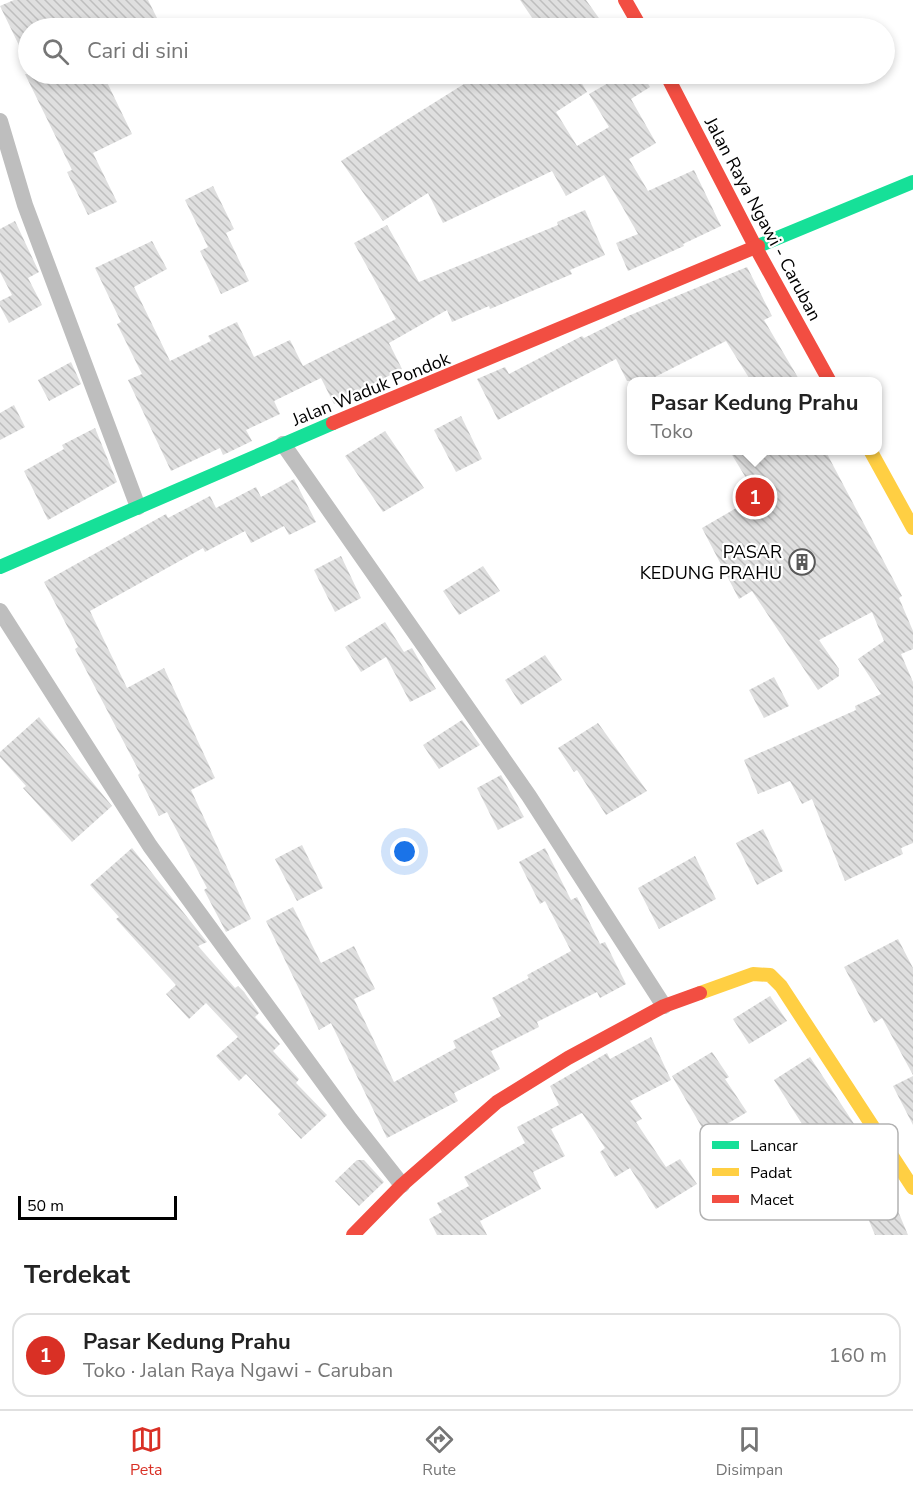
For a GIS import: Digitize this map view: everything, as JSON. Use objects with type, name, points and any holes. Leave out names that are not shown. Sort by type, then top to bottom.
[{"type":"main road","points":[[625,0],[635,18]]},
{"type":"main road","name":"Jalan Raya Ngawi - Caruban","points":[[671,84],[756,248],[828,377]]},
{"type":"main road","name":"Jalan Waduk Pondok","points":[[0,567],[283,444],[913,182]]},
{"type":"main road","points":[[873,455],[913,528]]},
{"type":"main road","points":[[353,1235],[402,1185],[496,1102],[568,1058],[664,1006],[753,974],[770,975],[781,986],[871,1124]]},
{"type":"main road","points":[[898,1165],[913,1188]]},
{"type":"street","points":[[0,121],[25,206],[138,507]]},
{"type":"street","points":[[283,444],[529,796],[664,1006]]},
{"type":"street","points":[[0,610],[150,846],[350,1119],[402,1185]]},
{"type":"building","points":[[14,0],[148,0],[157,18],[18,18],[18,43],[0,6]]},
{"type":"building","points":[[520,0],[586,0],[599,18],[532,18]]},
{"type":"building","points":[[30,84],[108,84],[132,134],[93,153],[117,202],[88,215],[67,172],[72,170]]},
{"type":"building","points":[[464,84],[582,84],[587,92],[556,112],[577,146],[609,127],[589,94],[606,84],[648,84],[650,87],[631,99],[656,143],[629,159],[648,191],[694,170],[721,226],[683,244],[684,246],[628,271],[616,243],[638,234],[604,175],[566,196],[552,171],[443,223],[428,193],[383,221],[341,161]]},
{"type":"building","points":[[213,186],[234,229],[226,233],[249,281],[221,294],[200,251],[208,247],[185,200]]},
{"type":"building","points":[[585,210],[605,255],[570,270],[572,274],[490,309],[489,306],[452,322],[447,310],[389,343],[402,369],[334,404],[321,378],[274,401],[280,414],[246,430],[252,441],[223,455],[220,448],[171,471],[128,380],[142,374],[117,324],[121,322],[95,268],[152,241],[167,269],[134,287],[170,361],[211,341],[208,336],[237,322],[254,357],[290,340],[303,366],[396,319],[354,243],[387,225],[419,282],[558,225],[557,222]]},
{"type":"building","points":[[15,221],[39,272],[28,278],[42,305],[9,323],[0,306],[0,301],[12,295],[0,272],[0,229]]},
{"type":"building","points":[[747,267],[772,316],[764,320],[798,377],[748,377],[726,341],[655,377],[627,377],[627,381],[616,359],[498,420],[477,379],[505,367],[509,374],[582,336],[584,338],[628,316]]},
{"type":"building","points":[[71,362],[81,384],[49,401],[38,380]]},
{"type":"building","points":[[14,405],[25,427],[0,440],[0,413]]},
{"type":"building","points":[[461,416],[482,459],[456,472],[434,430]]},
{"type":"building","points":[[95,428],[117,482],[48,520],[24,471],[64,449],[62,445]]},
{"type":"building","points":[[385,431],[424,488],[383,512],[345,456]]},
{"type":"building","points":[[732,455],[828,455],[902,596],[899,598],[913,631],[913,649],[901,654],[913,682],[913,843],[901,848],[903,854],[845,881],[812,799],[802,804],[790,781],[758,794],[744,760],[856,710],[855,706],[881,694],[858,659],[884,641],[872,612],[819,640],[839,669],[839,676],[818,690],[752,591],[739,599],[702,528],[757,496]]},
{"type":"building","points":[[294,479],[316,522],[289,535],[284,526],[251,543],[245,531],[205,552],[203,548],[90,611],[127,688],[164,668],[215,778],[191,790],[251,919],[226,932],[204,890],[207,888],[167,812],[159,816],[138,775],[140,773],[75,649],[78,647],[44,582],[166,514],[168,518],[210,496],[216,508],[256,487],[261,497]]},
{"type":"building","points":[[341,556],[361,598],[335,612],[314,570]]},
{"type":"building","points":[[483,566],[500,591],[459,615],[443,591]]},
{"type":"building","points":[[385,622],[404,652],[412,648],[436,689],[410,702],[386,657],[361,672],[345,647]]},
{"type":"building","points":[[545,655],[562,680],[521,705],[505,680]]},
{"type":"building","points":[[774,677],[789,706],[764,718],[749,690]]},
{"type":"building","points":[[39,717],[112,806],[72,842],[23,788],[26,786],[0,757],[0,752]]},
{"type":"building","points":[[462,720],[480,745],[439,769],[423,745]]},
{"type":"building","points":[[598,723],[647,791],[606,815],[577,770],[574,772],[558,748]]},
{"type":"building","points":[[501,775],[524,817],[498,830],[477,788]]},
{"type":"building","points":[[763,829],[783,871],[757,885],[736,843]]},
{"type":"building","points":[[302,845],[323,888],[297,901],[275,859]]},
{"type":"building","points":[[132,848],[207,942],[198,946],[235,988],[238,986],[244,992],[259,1013],[255,1017],[280,1044],[273,1051],[299,1079],[296,1083],[327,1115],[301,1139],[278,1114],[281,1111],[246,1074],[239,1081],[216,1056],[238,1037],[206,1003],[189,1019],[166,994],[176,985],[116,919],[119,917],[90,885]]},
{"type":"building","points":[[545,848],[571,900],[577,897],[600,944],[605,942],[626,984],[600,998],[597,992],[537,1022],[539,1027],[491,1051],[500,1069],[454,1093],[458,1101],[387,1138],[331,1023],[319,1030],[266,921],[293,907],[321,963],[354,946],[375,989],[354,999],[394,1082],[456,1048],[453,1041],[501,1016],[492,998],[529,978],[527,975],[571,951],[545,901],[540,904],[519,862]]},
{"type":"building","points":[[695,856],[716,899],[659,929],[638,888]]},
{"type":"building","points":[[898,939],[913,968],[913,1075],[882,1018],[874,1023],[844,967]]},
{"type":"building","points":[[770,996],[787,1021],[749,1044],[733,1019]]},
{"type":"building","points":[[651,1037],[671,1080],[630,1101],[642,1119],[636,1122],[666,1167],[680,1159],[697,1184],[656,1209],[630,1168],[615,1177],[600,1152],[605,1148],[582,1113],[551,1129],[565,1156],[533,1172],[541,1189],[480,1221],[487,1235],[437,1235],[429,1219],[442,1212],[437,1203],[469,1186],[464,1177],[525,1143],[517,1127],[559,1105],[550,1086],[607,1053],[610,1059]]},
{"type":"building","points":[[712,1052],[729,1077],[725,1079],[747,1112],[727,1124],[700,1124],[672,1076]]},
{"type":"building","points":[[810,1057],[854,1124],[802,1124],[774,1080]]},
{"type":"building","points":[[913,1076],[913,1125],[893,1086]]},
{"type":"building","points":[[357,1160],[364,1160],[384,1182],[359,1206],[335,1181]]},
{"type":"building","points":[[898,1211],[908,1235],[875,1235],[869,1220],[898,1220]]},
{"type":"traffic: fast","points":[[758,246],[913,182]]},
{"type":"traffic: fast","points":[[0,567],[333,423]]},
{"type":"traffic: slow","points":[[873,455],[913,528]]},
{"type":"traffic: slow","points":[[700,993],[753,974],[770,975],[781,986],[871,1124]]},
{"type":"traffic: slow","points":[[898,1165],[913,1188]]},
{"type":"traffic: jam","points":[[625,0],[635,18]]},
{"type":"traffic: jam","points":[[671,84],[756,248],[827,377]]},
{"type":"traffic: jam","points":[[333,423],[758,246]]},
{"type":"traffic: jam","points":[[353,1235],[402,1185],[497,1102],[568,1058],[664,1006],[700,993]]},
{"type":"place","name":"Pasar Kedung Prahu","points":[[755,497]]},
{"type":"place","name":"PASAR KEDUNG PRAHU","points":[[802,562]]}]
